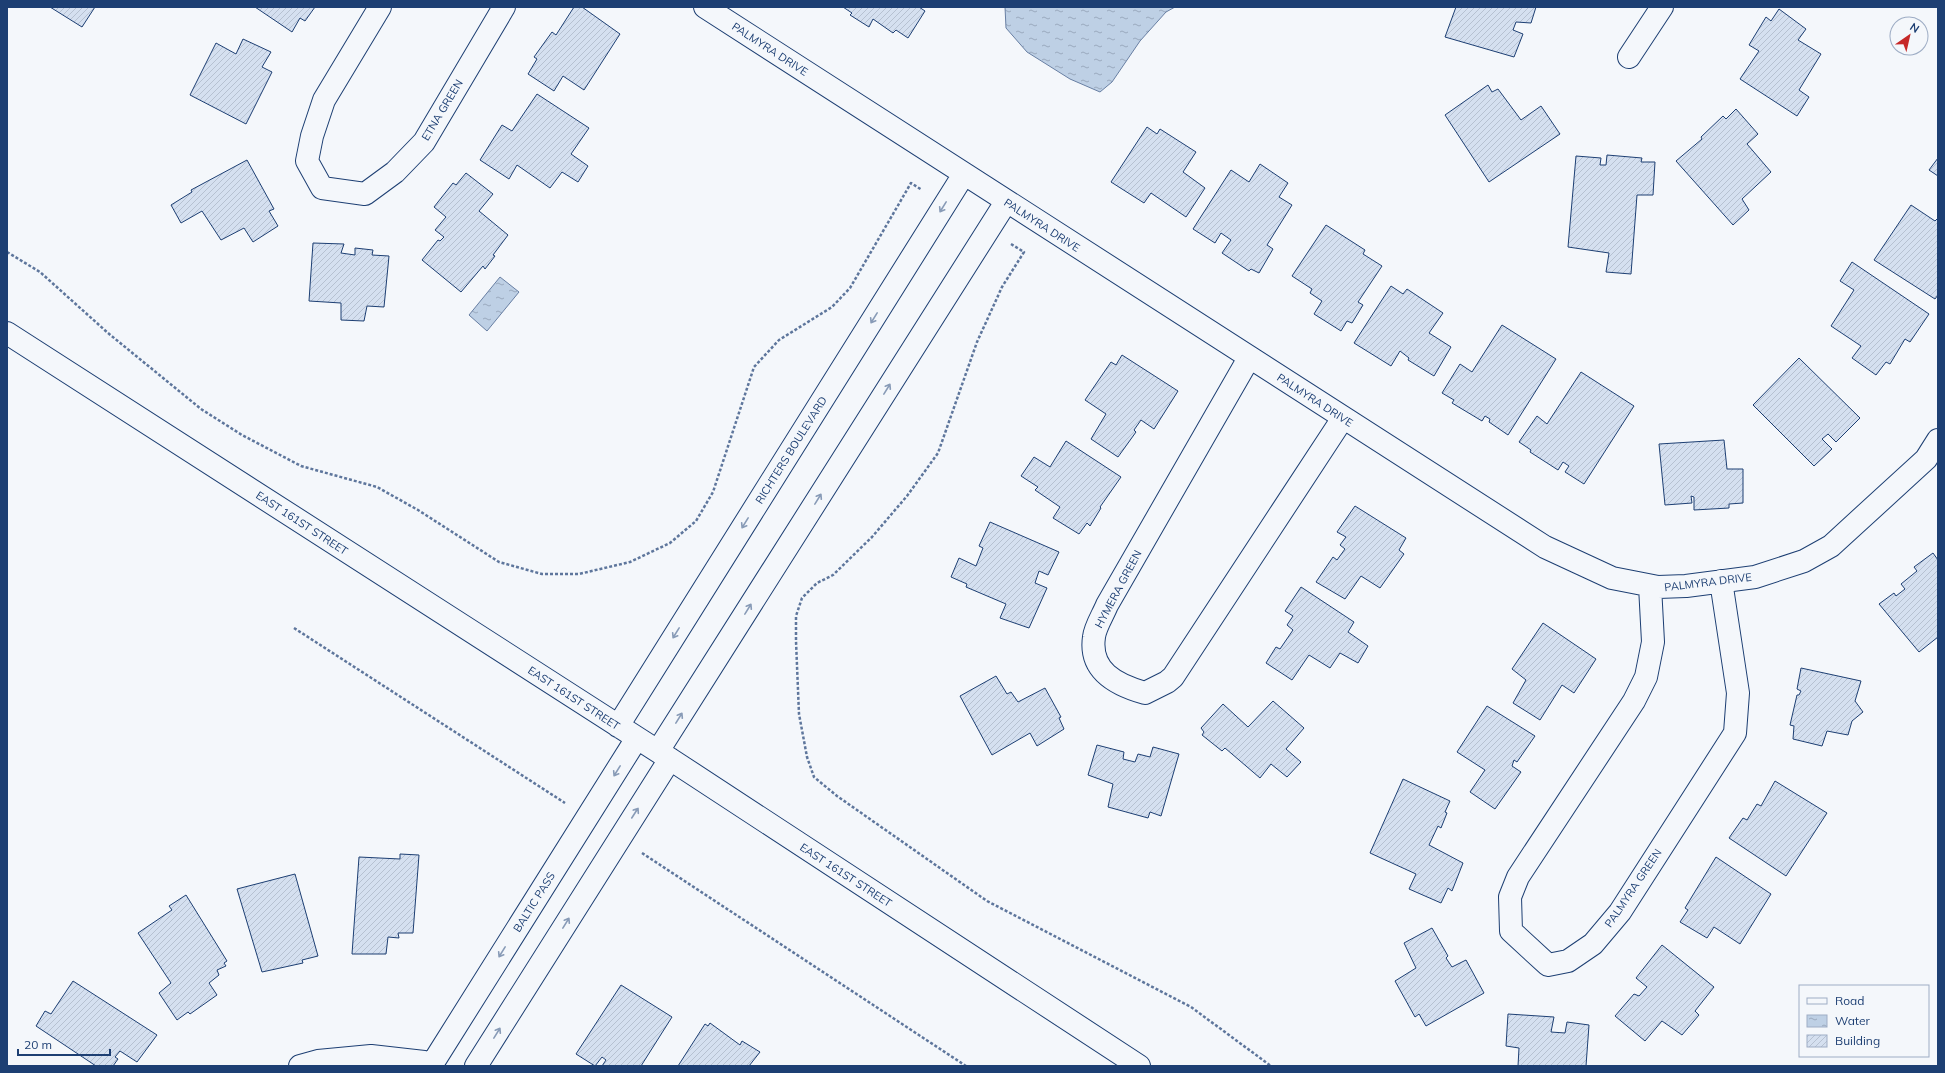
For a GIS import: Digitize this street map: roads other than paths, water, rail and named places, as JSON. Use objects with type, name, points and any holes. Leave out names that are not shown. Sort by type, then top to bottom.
[{"type":"street","name":"ETNA GREEN","points":[[380,7],[324,100],[312,136],[307,161],[322,188],[365,194],[395,172],[424,142],[504,7]]},
{"type":"street","name":"PALMYRA DRIVE","points":[[705,7],[1544,547],[1612,578],[1658,587],[1686,586],[1755,577],[1804,561],[1831,546],[1926,459],[1938,440]]},
{"type":"street","points":[[1629,57],[1662,7]]},
{"type":"street","name":"RICHTERS BOULEVARD","points":[[618,726],[964,174]]},
{"type":"street","points":[[476,1066],[664,755],[1006,202]]},
{"type":"street","name":"EAST 161ST STREET","points":[[7,333],[664,755],[1139,1066]]},
{"type":"street","name":"HYMERA GREEN","points":[[1249,358],[1107,605],[1094,636],[1094,658],[1101,670],[1125,688],[1145,693],[1167,682],[1173,677],[1343,418]]},
{"type":"street","name":"PALMYRA GREEN","points":[[1650,586],[1653,642],[1646,677],[1634,701],[1518,877],[1510,897],[1511,931],[1548,965],[1568,961],[1593,944],[1620,912],[1735,733],[1738,693],[1721,581]]},
{"type":"street","name":"BALTIC PASS","points":[[432,1066],[637,738]]},
{"type":"street","points":[[300,1066],[318,1061],[371,1056],[424,1062],[432,1066]]},
{"type":"water","points":[[1005,7],[1175,7],[1166,12],[1140,41],[1112,82],[1100,92],[1070,79],[1027,52],[1006,28]]},
{"type":"water","points":[[500,277],[519,292],[487,331],[469,315]]}]
